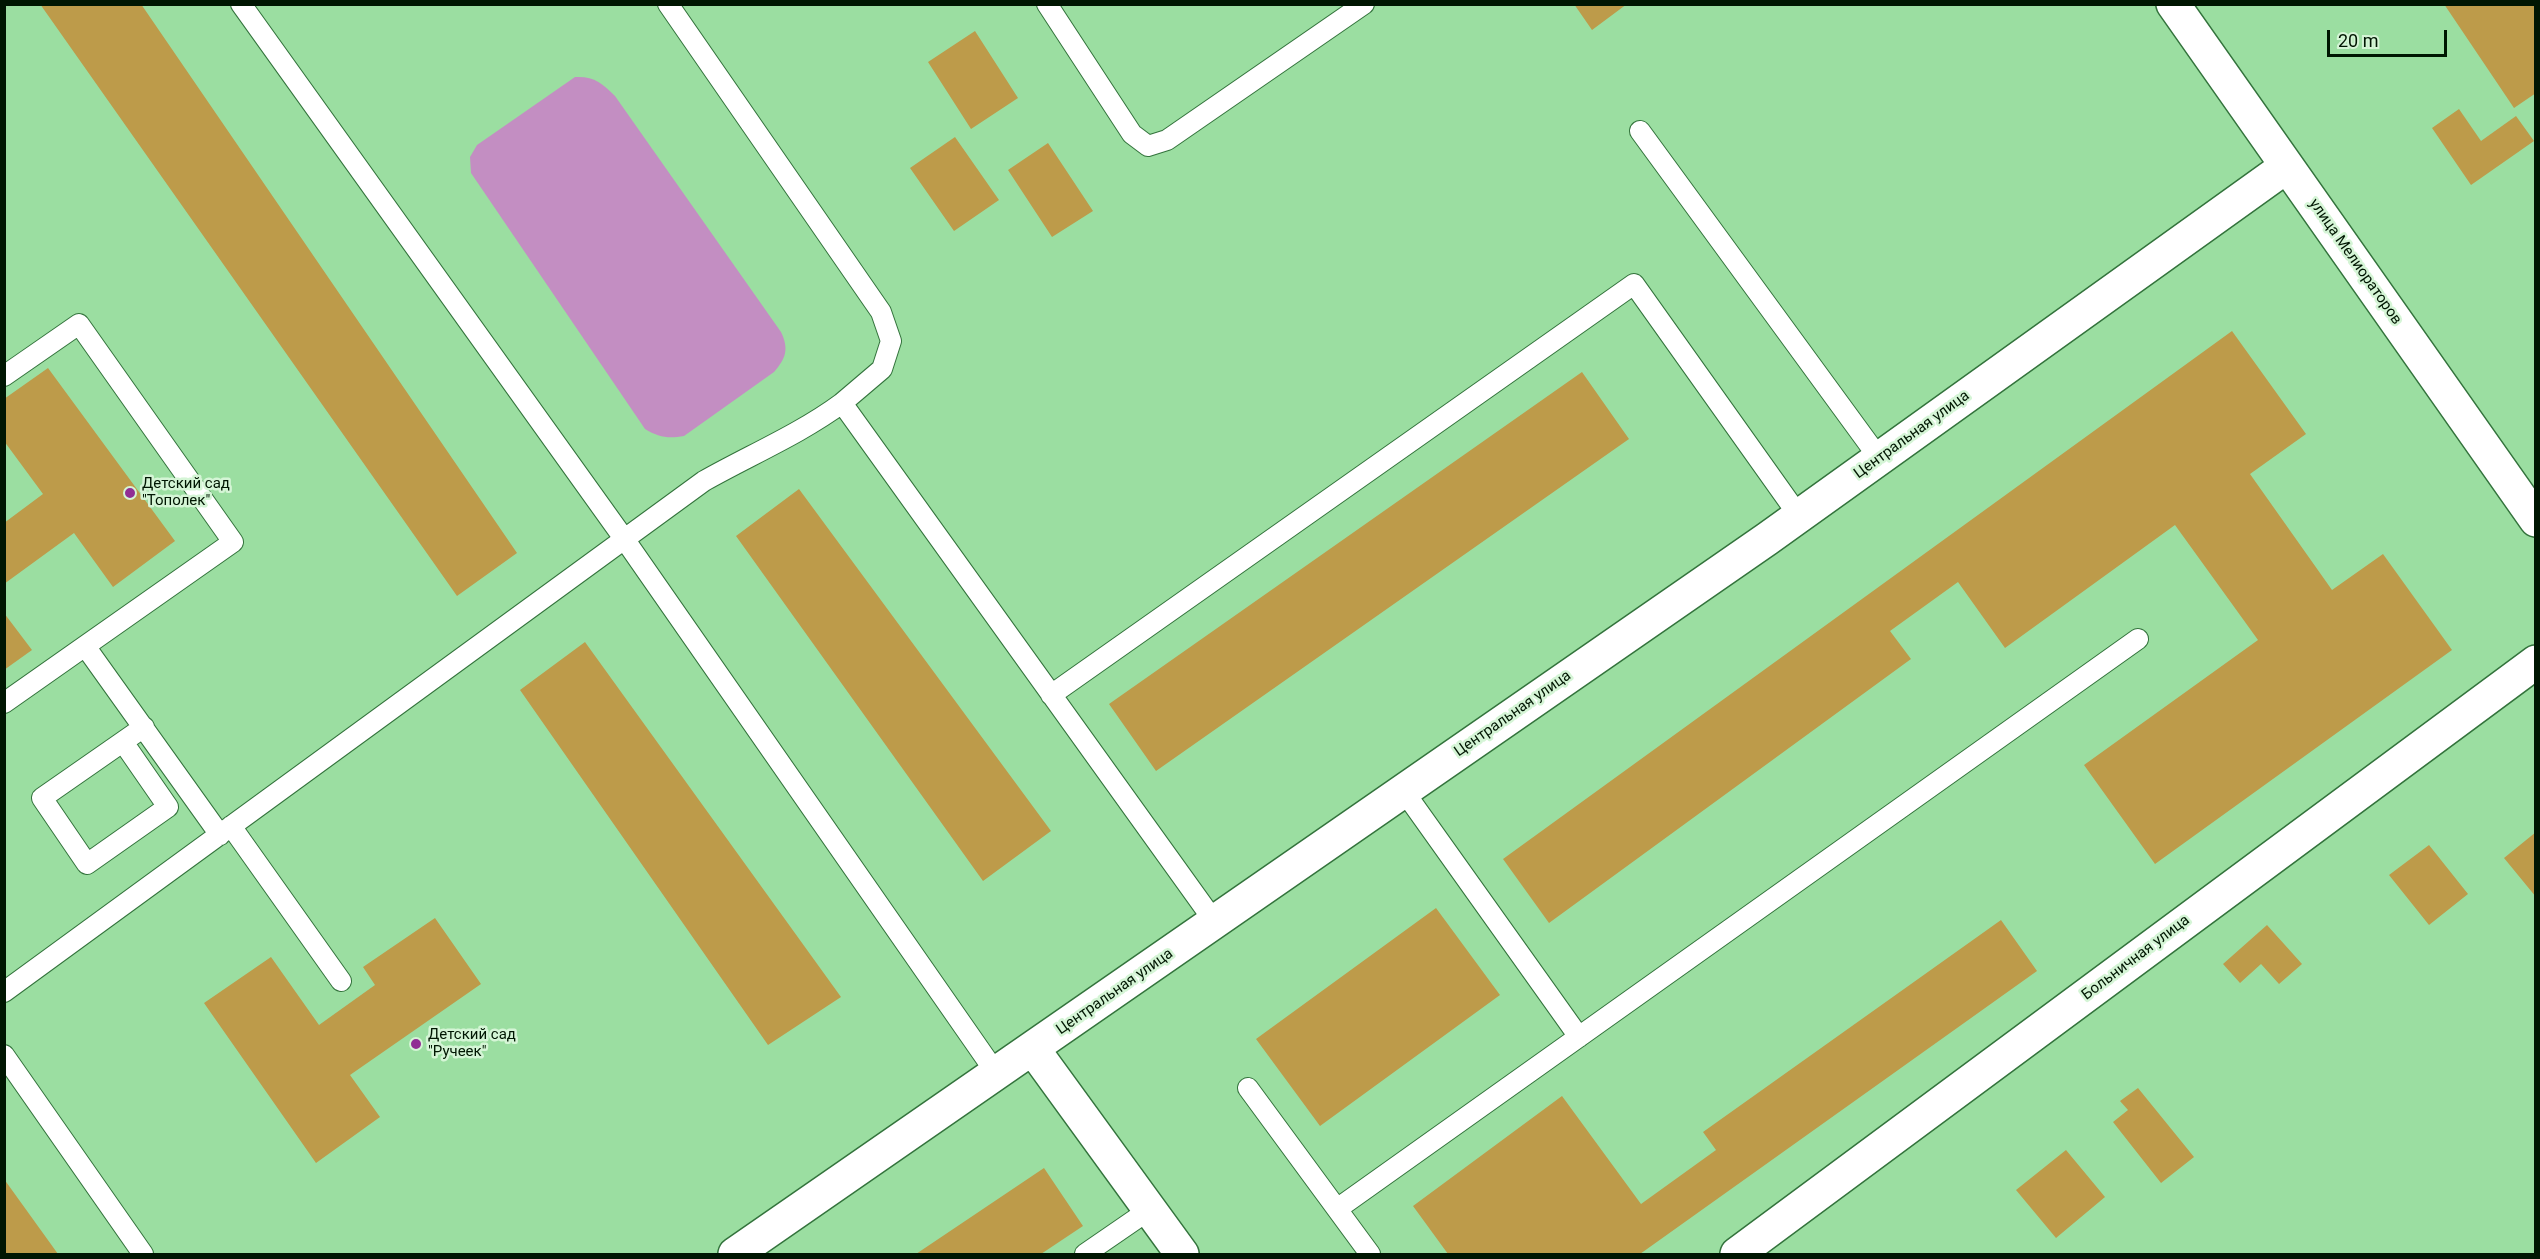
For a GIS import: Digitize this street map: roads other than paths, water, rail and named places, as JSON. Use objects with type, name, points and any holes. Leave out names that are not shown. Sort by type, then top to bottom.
[{"type":"street","name":"улица Мелиораторов","points":[[2173,4],[2535,520]]},
{"type":"street","name":"Центральная улица","points":[[735,1254],[1799,516],[2287,166]]},
{"type":"street","name":"Больничная улица","points":[[1737,1254],[2535,662]]},
{"type":"street","points":[[1033,1049],[1182,1254]]},
{"type":"lane","points":[[241,4],[625,540],[996,1073]]},
{"type":"lane","points":[[4,992],[704,482],[760,450],[813,424],[843,403],[882,369],[891,341],[881,312],[668,4]]},
{"type":"lane","points":[[1047,4],[1132,134],[1148,146],[1167,140],[1364,4]]},
{"type":"lane","points":[[1640,131],[1879,458]]},
{"type":"lane","points":[[1051,695],[1634,284],[1799,516]]},
{"type":"lane","points":[[4,376],[79,324],[233,542],[4,703]]},
{"type":"lane","points":[[843,403],[1214,921]]},
{"type":"lane","points":[[1337,1209],[2138,639]]},
{"type":"lane","points":[[85,646],[144,727],[341,981]]},
{"type":"lane","points":[[123,742],[168,807],[87,864],[42,798],[144,727]]},
{"type":"lane","points":[[1403,790],[1579,1037]]},
{"type":"lane","points":[[4,1055],[142,1254]]},
{"type":"lane","points":[[1248,1088],[1370,1254]]},
{"type":"lane","points":[[1085,1254],[1149,1210]]},
{"type":"place","name":"Детский сад \"Тополек\"","points":[[130,493]]},
{"type":"place","name":"Детский сад \"Ручеек\"","points":[[416,1044]]}]
